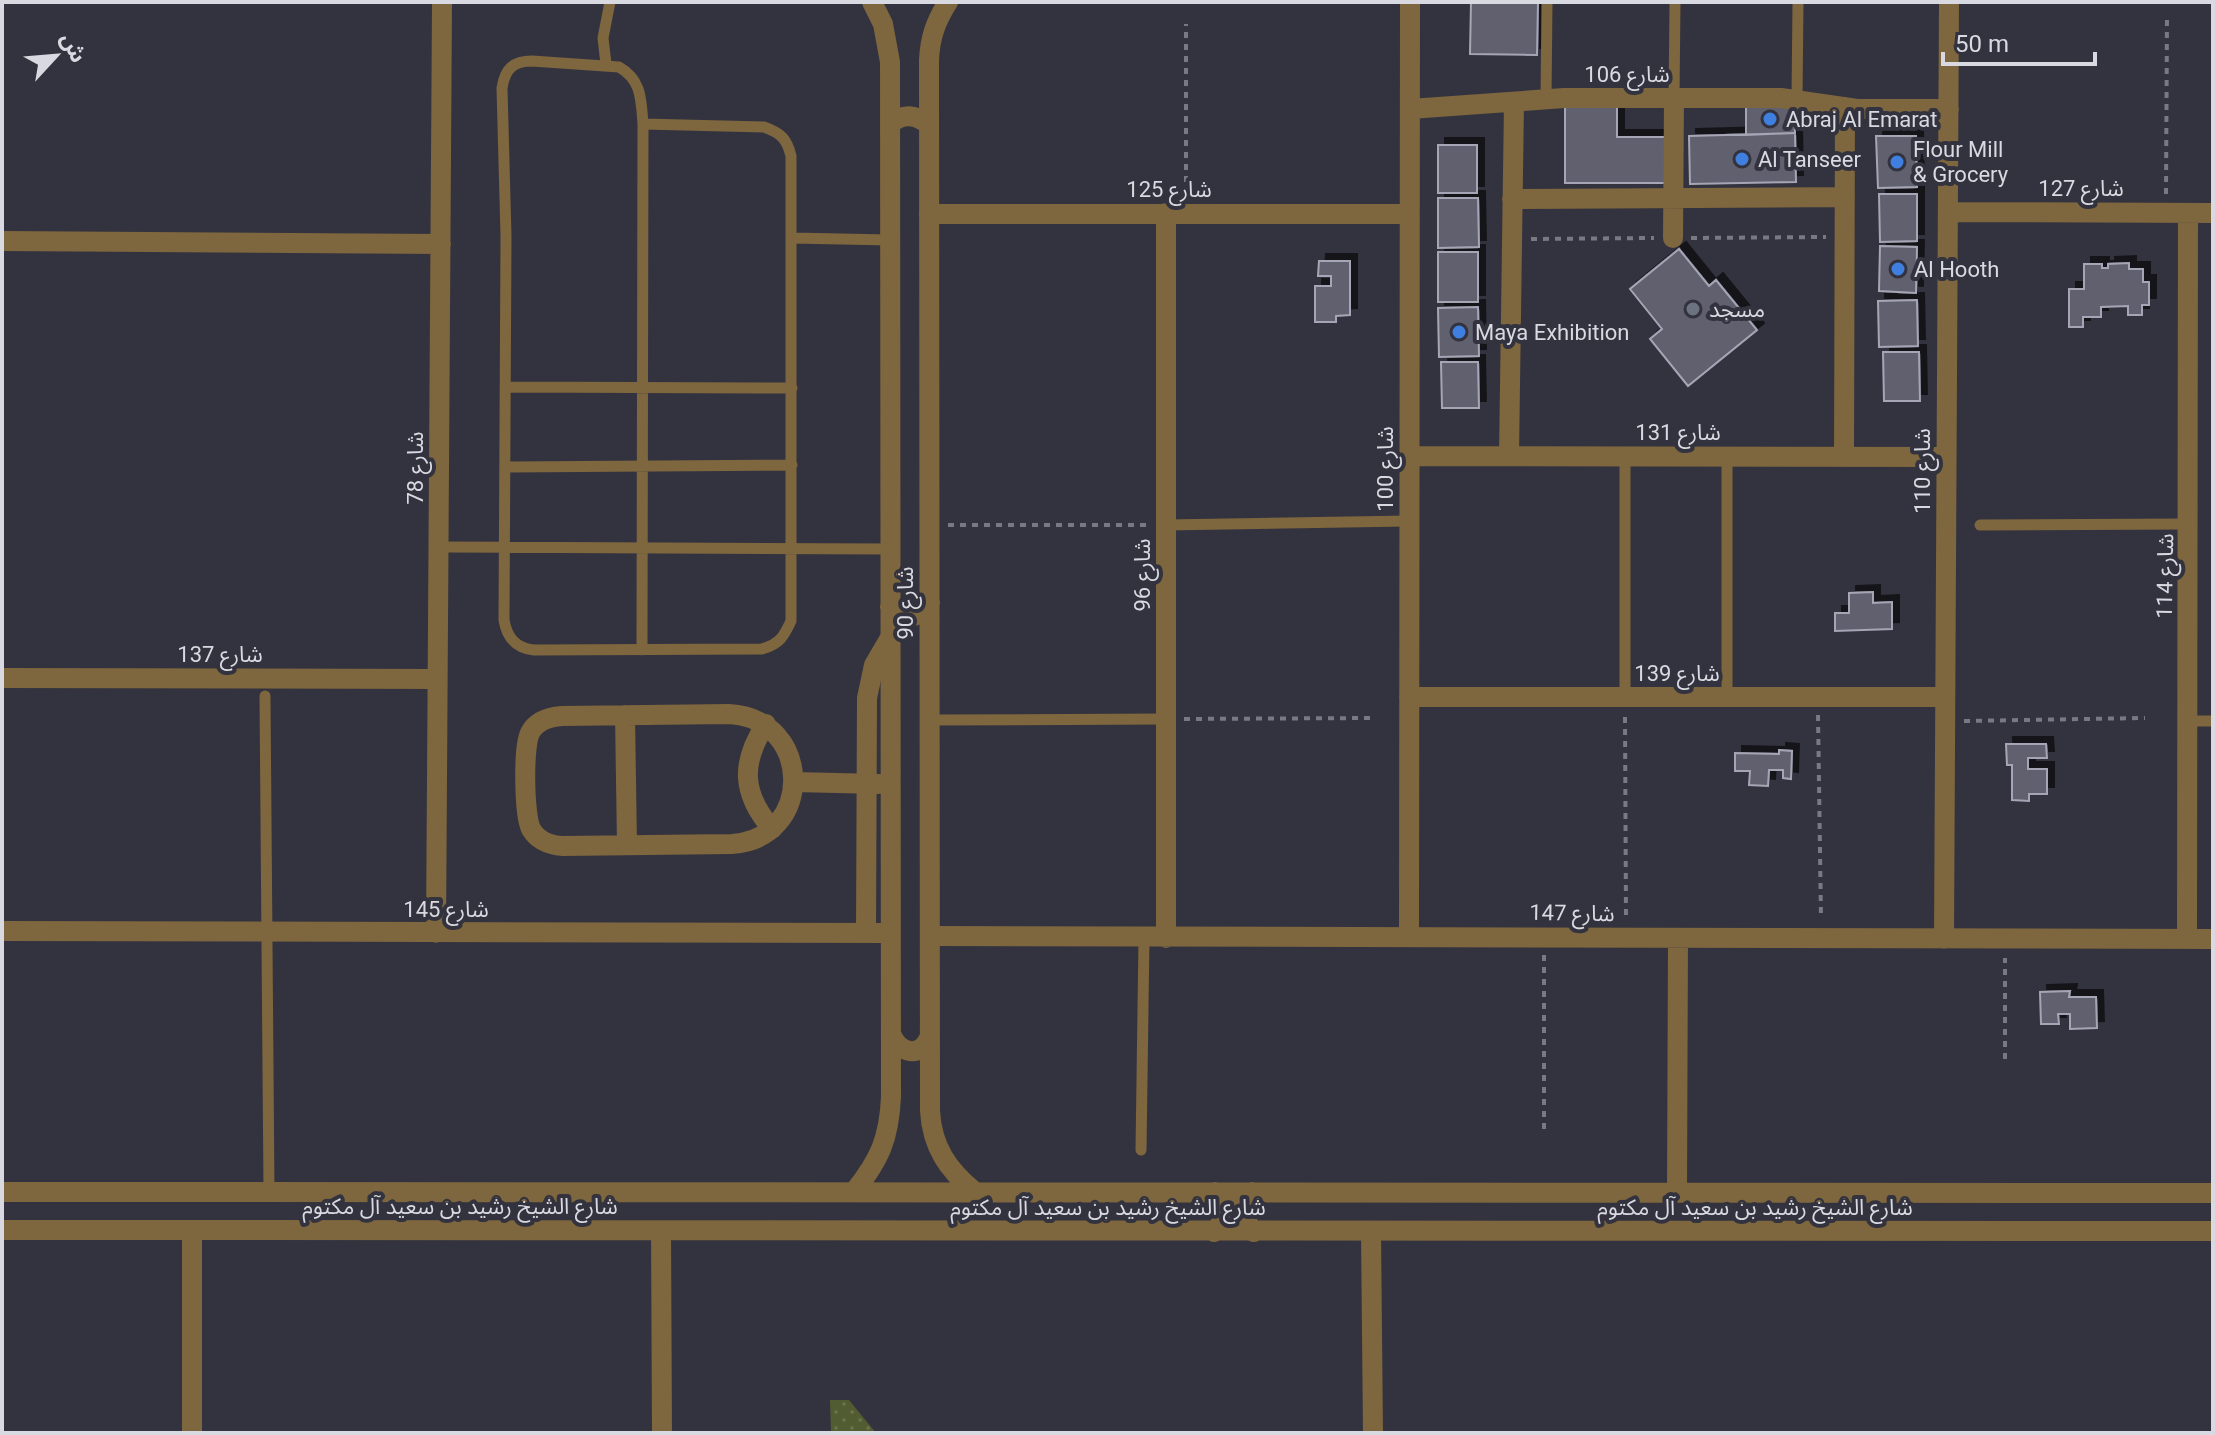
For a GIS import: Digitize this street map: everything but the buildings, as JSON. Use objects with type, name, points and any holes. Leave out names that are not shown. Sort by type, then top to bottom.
[{"type":"street","name":"شارع 78","points":[[436,933],[443,2]]},
{"type":"street","name":"شارع 90","points":[[854,1192],[879,1157],[887,1138],[891,1097],[890,124],[888,43],[872,2]]},
{"type":"street","name":"شارع 90","points":[[948,2],[937,19],[930,39],[930,1111],[933,1135],[947,1164],[975,1192]]},
{"type":"street","name":"شارع 100","points":[[1409,936],[1410,2]]},
{"type":"street","name":"شارع 110","points":[[1944,939],[1949,2]]},
{"type":"street","name":"شارع 106","points":[[1410,109],[1546,100],[1797,98],[1845,107],[1949,109]]},
{"type":"street","points":[[1673,238],[1674,99]]},
{"type":"street","points":[[1509,456],[1514,102]]},
{"type":"street","points":[[1844,456],[1845,107]]},
{"type":"street","points":[[890,124],[905,115],[914,116],[929,125]]},
{"type":"street","points":[[1512,199],[1845,197]]},
{"type":"street","name":"شارع 127","points":[[1948,212],[2213,213]]},
{"type":"street","name":"شارع 96","points":[[1166,938],[1166,525],[1176,213]]},
{"type":"street","name":"شارع 114","points":[[2187,939],[2188,213]]},
{"type":"street","name":"شارع 125","points":[[929,214],[1409,214]]},
{"type":"street","points":[[2,241],[441,244]]},
{"type":"street","name":"شارع 131","points":[[1409,456],[1946,457]]},
{"type":"street","points":[[890,607],[900,615],[912,617],[923,613],[930,603]]},
{"type":"street","points":[[866,933],[869,681],[881,649],[900,629],[921,629],[929,635]]},
{"type":"street","name":"شارع 137","points":[[2,678],[437,679]]},
{"type":"street","name":"شارع 139","points":[[1409,697],[1945,697]]},
{"type":"street","points":[[742,714],[766,724],[786,750],[794,782],[787,808],[772,829],[760,838],[747,843],[550,845],[531,828],[527,816],[527,744],[530,732],[549,717],[742,714]]},
{"type":"street","points":[[625,715],[627,845]]},
{"type":"street","points":[[766,724],[755,740],[747,778],[759,814],[772,829]]},
{"type":"street","points":[[794,782],[891,784]]},
{"type":"street","name":"شارع 145","points":[[2,931],[890,933]]},
{"type":"street","name":"شارع 147","points":[[930,936],[2213,939]]},
{"type":"street","points":[[1677,1192],[1678,939]]},
{"type":"street","points":[[891,1034],[901,1050],[910,1052],[919,1051],[930,1036]]},
{"type":"street","name":"شارع الشيخ رشيد بن سعيد آل مكتوم","points":[[2,1192],[2213,1193]]},
{"type":"street","points":[[604,1192],[598,1199],[595,1217],[605,1230]]},
{"type":"street","points":[[1214,1232],[1226,1217],[1227,1207],[1223,1198],[1215,1192]]},
{"type":"street","points":[[1252,1192],[1246,1199],[1243,1217],[1254,1232]]},
{"type":"street","name":"شارع الشيخ رشيد بن سعيد آل مكتوم","points":[[2,1230],[2213,1231]]},
{"type":"street","points":[[192,1230],[192,1433]]},
{"type":"street","points":[[661,1231],[662,1433]]},
{"type":"street","points":[[1371,1231],[1373,1433]]},
{"type":"lane","points":[[606,64],[603,38],[610,2]]},
{"type":"lane","points":[[1546,100],[1547,2]]},
{"type":"lane","points":[[1674,99],[1675,2]]},
{"type":"lane","points":[[1797,98],[1798,2]]},
{"type":"lane","points":[[642,650],[643,124],[637,83],[630,73],[606,64],[520,61],[510,67],[504,77],[506,631],[522,649],[534,650],[642,650],[762,649],[775,646],[784,637],[791,621],[792,548],[792,238],[791,156],[788,143],[779,132],[764,127],[643,124]]},
{"type":"lane","points":[[792,238],[890,240]]},
{"type":"lane","points":[[506,387],[792,388]]},
{"type":"lane","points":[[1625,456],[1625,697]]},
{"type":"lane","points":[[1727,456],[1727,697]]},
{"type":"lane","points":[[506,467],[792,465]]},
{"type":"lane","points":[[1166,525],[1409,521]]},
{"type":"lane","points":[[1980,525],[2189,524]]},
{"type":"lane","points":[[439,547],[890,549]]},
{"type":"lane","points":[[265,696],[269,1192]]},
{"type":"lane","points":[[930,720],[1166,719]]},
{"type":"lane","points":[[2187,721],[2213,721]]},
{"type":"lane","points":[[1141,1150],[1144,938]]},
{"type":"path","points":[[2166,213],[2167,15]]},
{"type":"path","points":[[1176,213],[1186,24]]},
{"type":"path","points":[[930,525],[1166,525]]},
{"type":"path","points":[[1625,697],[1626,938]]},
{"type":"path","points":[[1818,697],[1821,938]]},
{"type":"path","points":[[1166,719],[1374,718]]},
{"type":"path","points":[[1945,721],[2145,718]]},
{"type":"path","points":[[1544,937],[1544,1135]]},
{"type":"path","points":[[2005,940],[2005,1059]]},
{"type":"green space","points":[[830,1400],[849,1400],[876,1433],[831,1433]]},
{"type":"place","name":"Abraj Al Emarat","points":[[1770,119]]},
{"type":"place","name":"Al Tanseer","points":[[1742,159]]},
{"type":"place","name":"Flour Mill & Grocery","points":[[1897,162]]},
{"type":"place","name":"Al Hooth","points":[[1898,269]]},
{"type":"place","name":"مسجد","points":[[1693,309]]},
{"type":"place","name":"Maya Exhibition","points":[[1459,332]]}]
